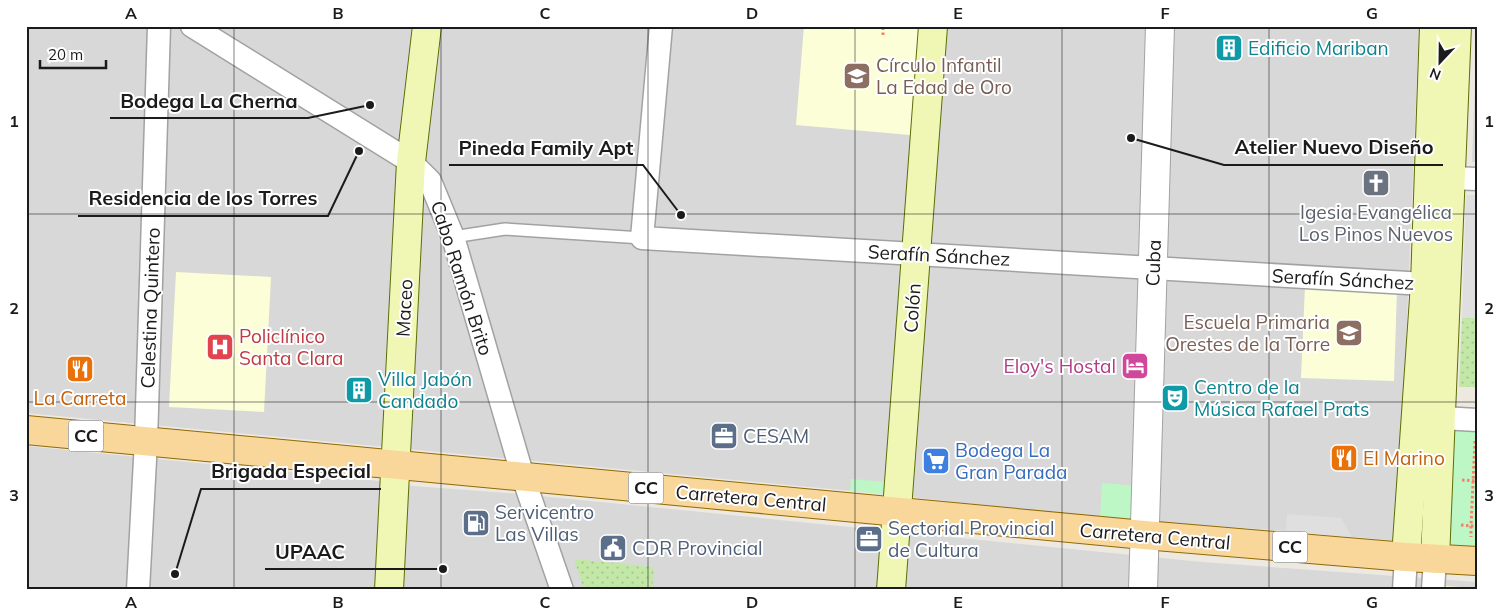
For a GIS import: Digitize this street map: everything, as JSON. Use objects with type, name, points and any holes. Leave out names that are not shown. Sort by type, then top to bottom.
[{"type":"main road","name":"Maceo","points":[[389,590],[411,162],[427,26]]},
{"type":"main road","name":"Colón","points":[[891,590],[932,26]]},
{"type":"main road","points":[[1406,557],[1425,284],[1434,26]]},
{"type":"main road","points":[[1435,559],[1442,418],[1464,178],[1457,26]]},
{"type":"main road","name":"Carretera Central","points":[[26,430],[1144,535],[1406,557],[1477,561]]},
{"type":"street","name":"Celestina Quintero","points":[[138,590],[146,441],[159,26]]},
{"type":"street","name":"Cabo Ramón Brito","points":[[192,26],[411,162],[430,181],[453,237],[523,477],[562,590]]},
{"type":"street","points":[[642,238],[661,26]]},
{"type":"street","name":"Cuba","points":[[1143,590],[1160,26]]},
{"type":"street","name":"Serafín Sánchez","points":[[642,238],[1425,284]]},
{"type":"street","points":[[1442,418],[1476,428]]},
{"type":"street","points":[[1404,590],[1406,557]]},
{"type":"street","points":[[1433,590],[1435,559]]},
{"type":"lane","name":"Serafín Sánchez","points":[[453,237],[505,229],[642,238]]},
{"type":"path","points":[[882,35],[883,26]]},
{"type":"path","points":[[1476,428],[1471,526],[1477,526]]},
{"type":"shaded area","points":[[26,26],[1419,26],[1398,541],[1100,518],[884,494],[26,413]]},
{"type":"shaded area","name":"Círculo Infantil La Edad de Oro","points":[[804,26],[919,26],[910,135],[796,125]]},
{"type":"shaded area","points":[[1477,26],[1477,162],[1472,162]]},
{"type":"shaded area","points":[[1466,195],[1477,195],[1477,318],[1462,318]]},
{"type":"shaded area","name":"Policlínico Santa Clara","points":[[176,272],[271,277],[264,412],[169,407]]},
{"type":"shaded area","name":"Escuela Primaria Orestes de la Torre","points":[[1305,286],[1397,289],[1394,381],[1301,378]]},
{"type":"shaded area","points":[[26,446],[413,486],[520,494],[1202,562],[1477,582],[1477,590],[26,590]]},
{"type":"shaded area","points":[[1287,514],[1341,518],[1352,537],[1286,531]]},
{"type":"shaded area","points":[[1445,586],[1477,588],[1477,590],[1445,590]]},
{"type":"green space","points":[[1462,318],[1477,318],[1477,387],[1459,387]]},
{"type":"green space","points":[[1450,430],[1477,431],[1477,553],[1441,547]]},
{"type":"green space","points":[[851,479],[886,482],[884,494],[850,491]]},
{"type":"green space","points":[[1102,483],[1137,486],[1134,521],[1100,518]]},
{"type":"green space","points":[[574,559],[654,567],[652,590],[584,590]]},
{"type":"place","name":"Edificio Mariban","points":[[1229,48]]},
{"type":"place","name":"Círculo Infantil La Edad de Oro","points":[[857,76]]},
{"type":"place","name":"Bodega La Cherna","points":[[370,105]]},
{"type":"place","name":"Atelier Nuevo Diseño","points":[[1131,138]]},
{"type":"place","name":"Residencia de los Torres","points":[[359,151]]},
{"type":"place","name":"Igesia Evangélica Los Pinos Nuevos","points":[[1376,183]]},
{"type":"place","name":"Pineda Family Apt","points":[[681,215]]},
{"type":"place","name":"Escuela Primaria Orestes de la Torre","points":[[1349,333]]},
{"type":"place","name":"Policlínico Santa Clara","points":[[220,347]]},
{"type":"place","name":"Eloy's Hostal","points":[[1135,366]]},
{"type":"place","name":"La Carreta","points":[[80,369]]},
{"type":"place","name":"Villa Jabón Candado","points":[[359,390]]},
{"type":"place","name":"Centro de la Música Rafael Prats","points":[[1175,398]]},
{"type":"place","name":"CESAM","points":[[724,436]]},
{"type":"place","name":"El Marino","points":[[1344,458]]},
{"type":"place","name":"Bodega La Gran Parada","points":[[936,461]]},
{"type":"place","name":"Servicentro Las Villas","points":[[476,523]]},
{"type":"place","name":"Sectorial Provincial de Cultura","points":[[869,539]]},
{"type":"place","name":"CDR Provincial","points":[[613,548]]},
{"type":"place","name":"UPAAC","points":[[443,569]]},
{"type":"place","name":"Brigada Especial","points":[[175,574]]}]
